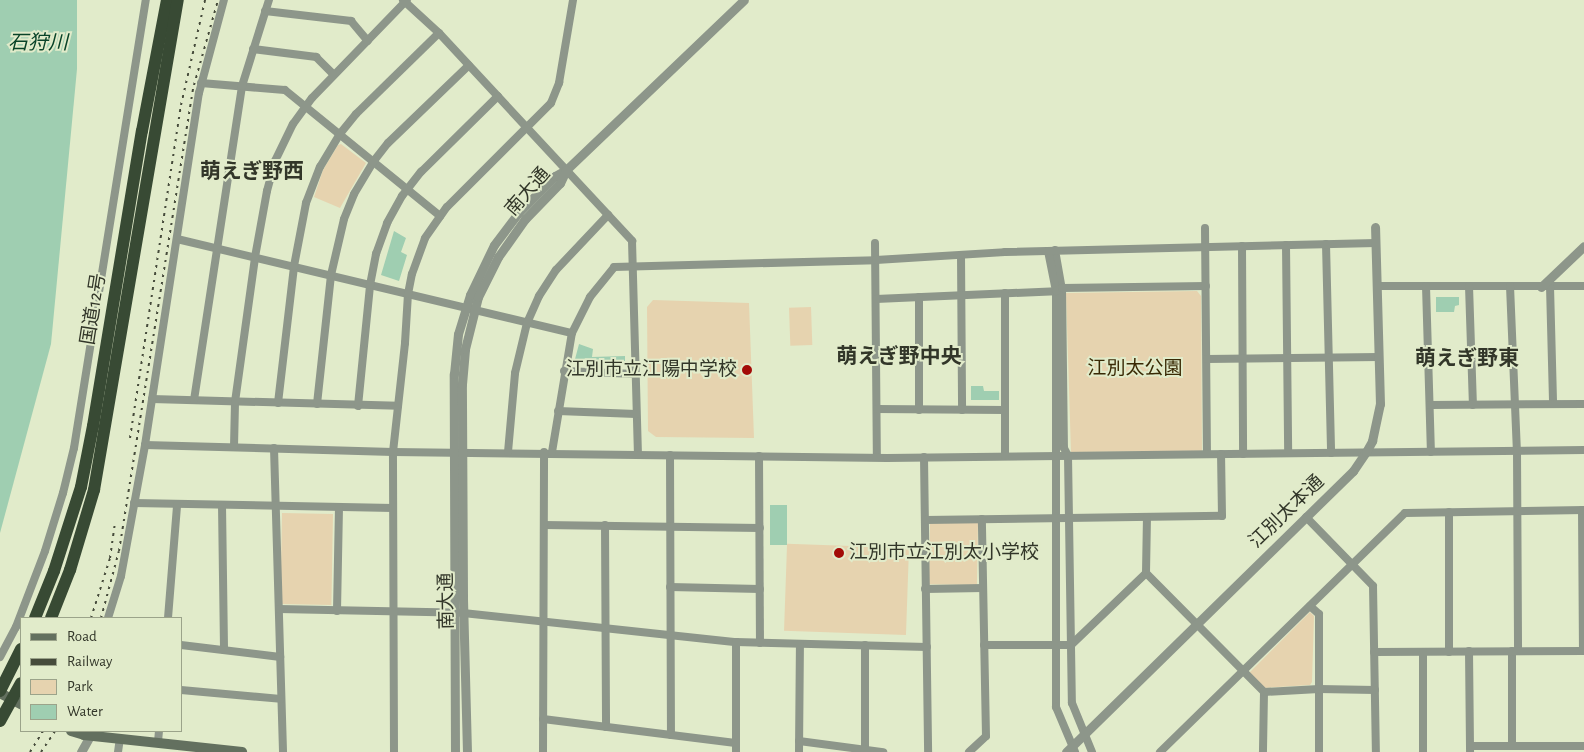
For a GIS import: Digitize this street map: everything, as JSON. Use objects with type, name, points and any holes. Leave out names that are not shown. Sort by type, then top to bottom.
[{"type":"highway","name":"国道12号","points":[[35,617],[54,571],[81,487],[94,426],[142,131],[167,0]]},
{"type":"highway","name":"国道12号","points":[[51,617],[75,554],[94,490],[178,0]]},
{"type":"highway","points":[[0,692],[20,651]]},
{"type":"highway","points":[[0,722],[17,702],[20,688]]},
{"type":"main road","points":[[0,692],[17,702]]},
{"type":"main road","points":[[75,732],[90,736],[120,738],[156,746],[242,752]]},
{"type":"street","points":[[0,657],[16,627],[45,551],[63,493],[74,448],[146,0]]},
{"type":"street","points":[[108,617],[121,576],[145,445],[176,239],[202,84],[224,0]]},
{"type":"street","points":[[194,400],[242,86],[268,0]]},
{"type":"street","points":[[234,447],[235,402],[255,257],[272,171],[284,139],[305,107],[406,0],[632,241],[638,455]]},
{"type":"street","points":[[394,752],[393,452],[408,294],[422,244],[440,216],[546,109],[557,90],[572,0]]},
{"type":"street","name":"南大通","points":[[455,752],[459,612],[458,452],[454,362],[481,269],[504,231],[555,176],[566,170],[744,0]]},
{"type":"street","points":[[265,11],[351,21],[368,40]]},
{"type":"street","points":[[278,403],[294,266],[310,191],[320,167],[339,135],[356,114],[439,33]]},
{"type":"street","points":[[253,49],[316,57],[334,75]]},
{"type":"street","points":[[317,404],[331,275],[349,205],[373,162],[395,136],[469,65]]},
{"type":"street","points":[[202,84],[285,90],[440,216]]},
{"type":"street","points":[[358,406],[370,285],[383,232],[392,213],[407,190],[427,166],[498,96]]},
{"type":"street","points":[[508,452],[514,373],[527,322],[539,296],[556,270],[608,216]]},
{"type":"street","name":"江別太本通","points":[[1066,752],[1074,749],[1085,733],[1352,471],[1366,452],[1372,441],[1380,404],[1375,227]]},
{"type":"street","points":[[1205,228],[1207,454]]},
{"type":"street","points":[[176,239],[572,333]]},
{"type":"street","points":[[543,752],[544,525],[548,452],[558,411],[572,333],[587,302],[609,271],[614,267],[876,260],[1051,250],[1376,243]]},
{"type":"street","points":[[875,244],[878,457]]},
{"type":"street","points":[[1326,244],[1331,453]]},
{"type":"street","points":[[1286,245],[1288,453]]},
{"type":"street","points":[[1242,246],[1243,454]]},
{"type":"street","points":[[1554,404],[1546,286],[1584,246]]},
{"type":"street","points":[[1051,250],[1059,290],[1064,448],[1068,456],[1072,703],[1092,752]]},
{"type":"street","points":[[961,255],[962,410]]},
{"type":"street","points":[[876,300],[1059,290],[1206,286]]},
{"type":"street","points":[[1377,286],[1584,286]]},
{"type":"street","points":[[1426,286],[1431,452]]},
{"type":"street","points":[[1469,286],[1473,405]]},
{"type":"street","points":[[1510,286],[1518,511],[1512,746]]},
{"type":"street","points":[[1059,290],[1056,449],[1054,455],[1056,707],[1074,749]]},
{"type":"street","points":[[1005,456],[1006,293]]},
{"type":"street","points":[[919,297],[919,410]]},
{"type":"street","points":[[1207,358],[1379,357]]},
{"type":"street","points":[[564,371],[635,374]]},
{"type":"street","points":[[152,399],[398,406]]},
{"type":"street","points":[[1430,405],[1584,404]]},
{"type":"street","points":[[877,410],[1005,410]]},
{"type":"street","points":[[558,411],[636,414]]},
{"type":"street","points":[[145,445],[393,452],[548,452],[670,456],[878,457],[1584,450]]},
{"type":"street","points":[[274,448],[283,752]]},
{"type":"street","points":[[925,520],[1222,516],[1221,454]]},
{"type":"street","points":[[670,456],[671,735]]},
{"type":"street","points":[[759,456],[760,643]]},
{"type":"street","points":[[924,457],[928,752]]},
{"type":"street","points":[[134,503],[393,508]]},
{"type":"street","points":[[168,617],[177,505]]},
{"type":"street","points":[[222,505],[224,650]]},
{"type":"street","points":[[337,611],[339,507]]},
{"type":"street","points":[[1160,752],[1405,513],[1583,510],[1583,651],[1374,652]]},
{"type":"street","points":[[1449,512],[1450,652]]},
{"type":"street","points":[[984,645],[1072,645],[1146,573],[1147,517]]},
{"type":"street","points":[[1306,517],[1373,586],[1376,752]]},
{"type":"street","points":[[969,752],[986,736],[982,519]]},
{"type":"street","points":[[544,525],[760,528]]},
{"type":"street","points":[[605,525],[606,727]]},
{"type":"street","points":[[1146,573],[1264,692],[1264,752]]},
{"type":"street","points":[[670,587],[760,589]]},
{"type":"street","points":[[925,589],[984,588]]},
{"type":"street","points":[[1310,606],[1319,614],[1319,752]]},
{"type":"street","points":[[279,609],[459,612],[736,642],[927,647]]},
{"type":"street","name":"南大通","points":[[459,612],[467,752]]},
{"type":"street","points":[[736,642],[736,752]]},
{"type":"street","points":[[799,752],[800,644]]},
{"type":"street","points":[[182,645],[280,657]]},
{"type":"street","points":[[865,645],[865,750]]},
{"type":"street","points":[[1423,652],[1423,752]]},
{"type":"street","points":[[1469,652],[1470,749],[1512,746],[1538,749],[1584,746]]},
{"type":"street","points":[[1264,692],[1319,689],[1375,690]]},
{"type":"street","points":[[182,690],[282,699]]},
{"type":"street","points":[[543,719],[736,743]]},
{"type":"street","points":[[156,746],[159,732]]},
{"type":"street","points":[[81,752],[90,736]]},
{"type":"street","points":[[118,752],[120,738]]},
{"type":"street","points":[[799,741],[883,752]]},
{"type":"green space","points":[[341,144],[366,163],[340,208],[314,197],[323,170],[338,145]]},
{"type":"green space","name":"江別太公園","points":[[1197,291],[1201,296],[1202,451],[1071,452],[1066,293]]},
{"type":"green space","points":[[653,300],[749,303],[754,438],[656,437],[648,431],[647,307]]},
{"type":"green space","points":[[811,307],[812,345],[790,346],[789,308]]},
{"type":"green space","points":[[282,513],[333,514],[331,605],[280,604]]},
{"type":"green space","points":[[930,521],[978,522],[977,585],[929,584]]},
{"type":"green space","points":[[787,544],[909,548],[906,635],[784,631]]},
{"type":"green space","points":[[1310,612],[1314,616],[1312,682],[1310,685],[1264,688],[1249,673]]},
{"type":"water","name":"石狩川","points":[[0,0],[77,0],[77,69],[51,344],[0,533]]},
{"type":"water","points":[[394,231],[406,238],[401,252],[407,255],[399,281],[381,275]]},
{"type":"water","points":[[1436,297],[1459,297],[1459,305],[1455,306],[1454,312],[1436,312]]},
{"type":"water","points":[[579,344],[593,349],[592,357],[625,356],[625,365],[574,363]]},
{"type":"water","points":[[971,386],[983,386],[984,391],[999,391],[999,400],[971,400]]},
{"type":"water","points":[[770,505],[787,505],[787,545],[770,545]]},
{"type":"railway","points":[[130,438],[181,105],[205,0]]},
{"type":"railway","points":[[101,617],[119,551],[194,85],[218,0]]},
{"type":"railway","points":[[91,617],[110,558],[115,524]]},
{"type":"railway","points":[[30,752],[42,732]]},
{"type":"railway","points":[[41,752],[54,732]]},
{"type":"place","name":"江別市立江陽中学校","points":[[747,370]]},
{"type":"place","name":"江別市立江別太小学校","points":[[839,553]]},
{"type":"district","name":"萌えぎ野西","points":[[252,172]]},
{"type":"district","name":"萌えぎ野中央","points":[[899,357]]},
{"type":"district","name":"萌えぎ野東","points":[[1467,359]]}]
